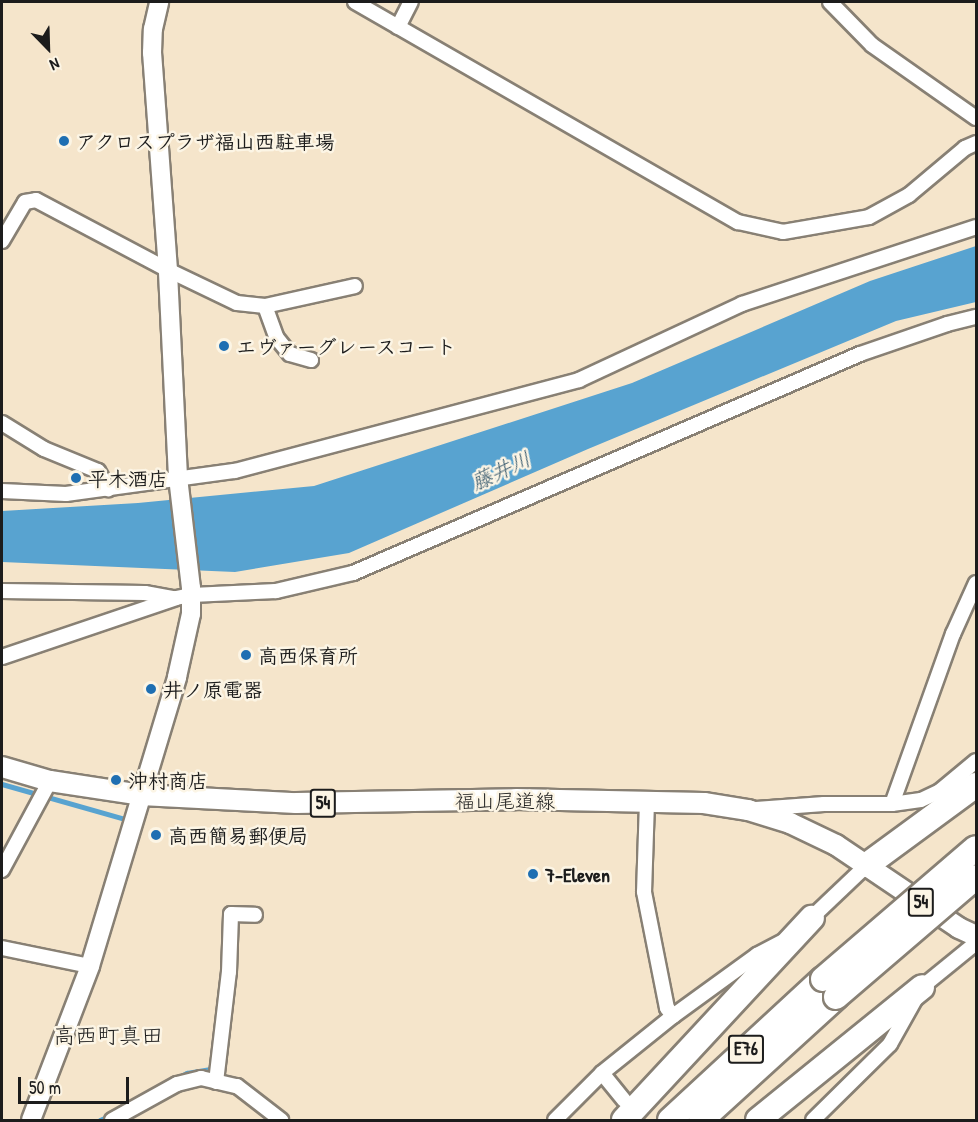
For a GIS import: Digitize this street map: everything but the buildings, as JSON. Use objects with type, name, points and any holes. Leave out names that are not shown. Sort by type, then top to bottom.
[{"type":"highway","points":[[867,865],[976,785]]},
{"type":"highway","name":"E76","points":[[701,1120],[830,988],[976,848]]},
{"type":"highway","name":"E76","points":[[670,1120],[830,988],[976,877]]},
{"type":"highway","points":[[624,1110],[812,918]]},
{"type":"highway","points":[[758,1120],[922,987]]},
{"type":"main road","name":"福山尾道線","points":[[2,767],[50,781],[141,795],[296,803],[516,799],[704,803],[748,810],[790,823],[827,840],[958,928],[976,936]]},
{"type":"street","points":[[31,1120],[90,966],[177,677],[191,614],[187,594],[179,482],[168,270],[152,53],[153,28],[159,2]]},
{"type":"street","points":[[355,2],[738,222],[783,232],[869,217],[909,195],[965,148],[976,143]]},
{"type":"street","points":[[398,27],[411,2]]},
{"type":"street","points":[[830,2],[872,45],[976,118]]},
{"type":"street","points":[[2,241],[25,202],[36,200],[168,270],[237,303],[265,306],[355,286]]},
{"type":"street","points":[[2,491],[66,494],[179,482],[235,471],[579,380],[742,304],[976,227]]},
{"type":"street","points":[[265,306],[276,337],[290,354],[311,360]]},
{"type":"street","points":[[2,591],[187,594],[276,591],[354,573],[860,354],[947,324],[976,317]]},
{"type":"street","points":[[2,423],[44,449],[98,471],[108,489]]},
{"type":"street","points":[[892,804],[953,634],[976,583]]},
{"type":"street","points":[[2,657],[187,594]]},
{"type":"street","points":[[748,810],[824,804],[892,804],[921,800],[940,791],[976,761]]},
{"type":"street","points":[[2,870],[50,781]]},
{"type":"street","points":[[647,802],[644,892],[668,1008],[673,1016]]},
{"type":"street","points":[[555,1120],[602,1073],[673,1016],[812,918],[867,865]]},
{"type":"street","points":[[216,1082],[229,972],[231,915],[255,915]]},
{"type":"street","points":[[813,1120],[890,1044],[922,987],[976,943]]},
{"type":"street","points":[[2,948],[90,966]]},
{"type":"street","points":[[602,1073],[624,1110]]},
{"type":"street","points":[[112,1120],[177,1084],[201,1078],[237,1086],[281,1120]]},
{"type":"water","name":"藤井川","points":[[976,246],[976,302],[896,321],[588,449],[349,553],[235,572],[2,562],[2,511],[138,503],[314,486],[632,383],[870,281]]},
{"type":"waterway","points":[[2,784],[125,819]]},
{"type":"waterway","points":[[177,1078],[187,1073],[209,1069]]},
{"type":"waterway","points":[[100,1120],[109,1116]]},
{"type":"place","name":"アクロスプラザ福山西駐車場","points":[[64,141]]},
{"type":"place","name":"エヴァーグレースコート","points":[[224,346]]},
{"type":"place","name":"平木酒店","points":[[76,478]]},
{"type":"place","name":"高西保育所","points":[[246,655]]},
{"type":"place","name":"井ノ原電器","points":[[151,689]]},
{"type":"place","name":"沖村商店","points":[[116,780]]},
{"type":"place","name":"高西簡易郵便局","points":[[156,835]]},
{"type":"place","name":"7-Eleven","points":[[533,874]]},
{"type":"district","name":"高西町真田","points":[[108,1036]]}]
